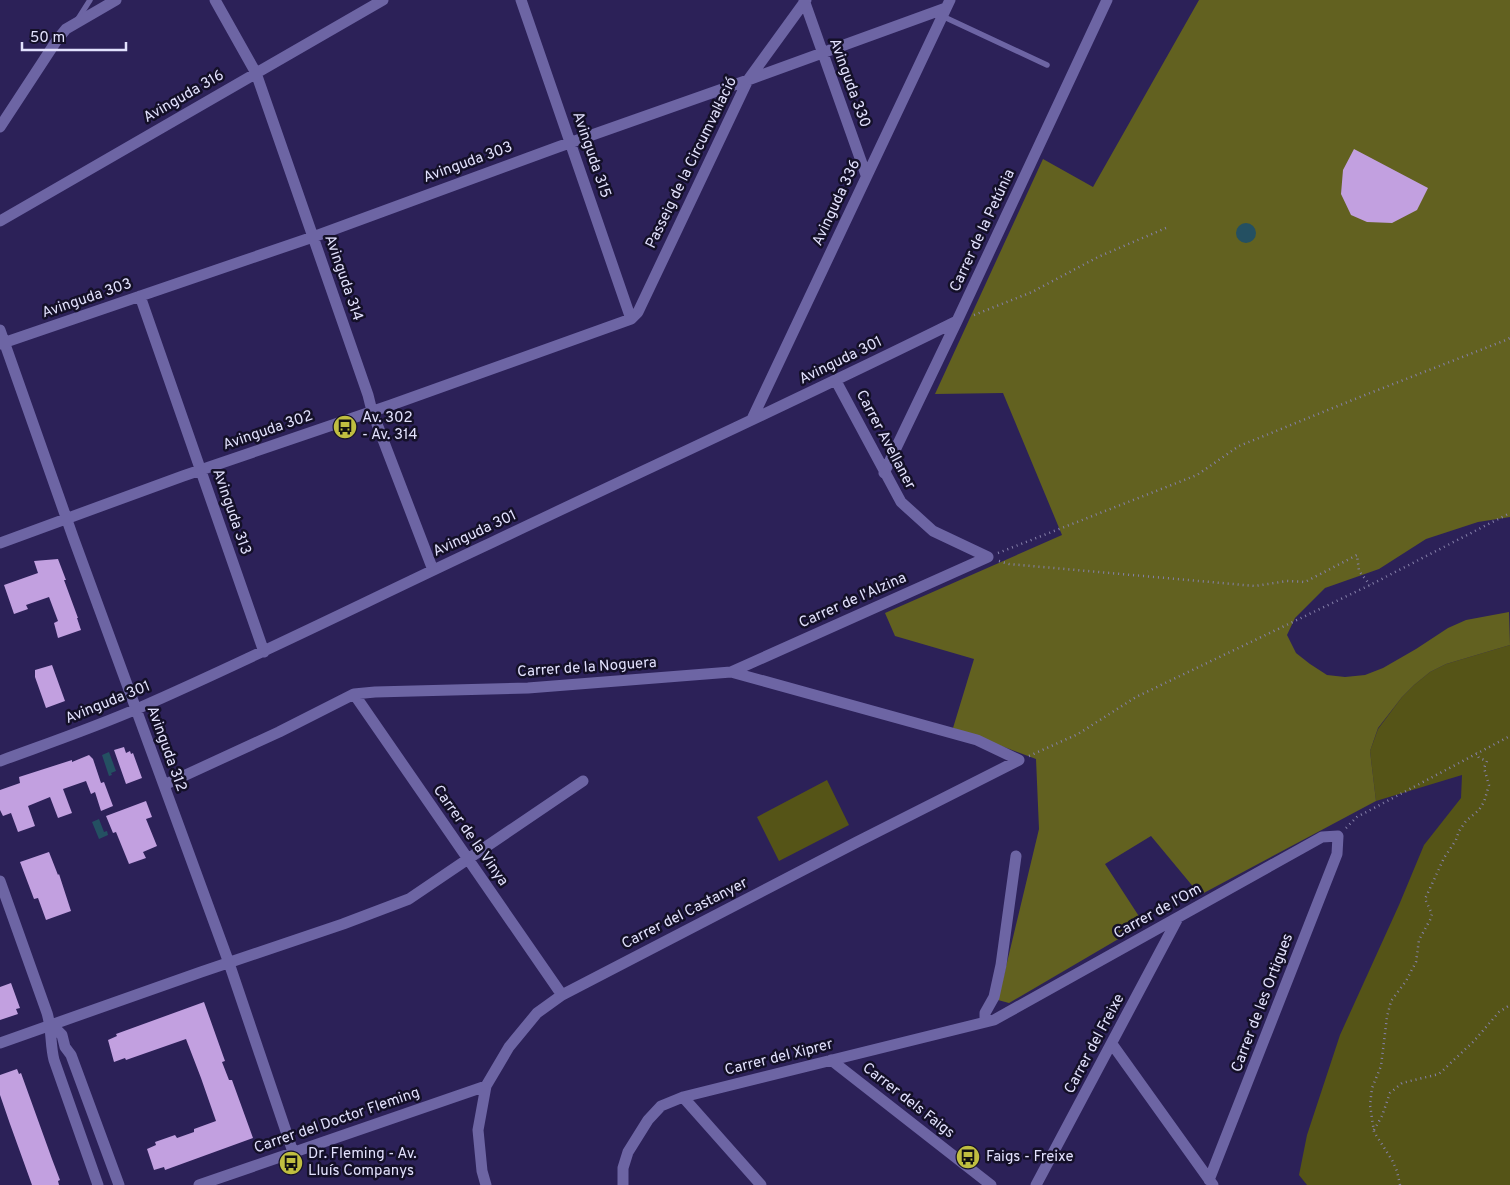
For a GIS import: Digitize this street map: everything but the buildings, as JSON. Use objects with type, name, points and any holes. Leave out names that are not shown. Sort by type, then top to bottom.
[{"type":"street","points":[[0,127],[66,29],[116,0]]},
{"type":"street","name":"Avinguda 314","points":[[215,0],[256,73],[372,411],[433,570]]},
{"type":"street","name":"Avinguda 316","points":[[0,221],[383,0]]},
{"type":"street","name":"Avinguda 315","points":[[520,0],[571,142],[631,320]]},
{"type":"street","name":"Carrer de la Petúnia","points":[[884,473],[1107,0]]},
{"type":"street","name":"Avinguda 330","points":[[805,1],[866,176]]},
{"type":"street","name":"Passeig de la Circumval·lació","points":[[631,320],[638,312],[748,80],[805,1]]},
{"type":"street","name":"Avinguda 303","points":[[2,343],[313,237],[571,142],[946,8]]},
{"type":"street","name":"Avinguda 336","points":[[752,419],[946,8]]},
{"type":"street","name":"Avinguda 313","points":[[140,296],[264,652]]},
{"type":"street","name":"Avinguda 302","points":[[0,543],[201,470],[631,320]]},
{"type":"street","name":"Avinguda 301","points":[[0,761],[136,710],[264,652],[433,570],[836,381],[957,321]]},
{"type":"street","name":"Avinguda 312","points":[[0,330],[2,343],[66,520],[229,962],[293,1152]]},
{"type":"street","name":"Carrer Avellaner","points":[[836,381],[901,502],[933,531],[988,557]]},
{"type":"street","name":"Carrer de l'Alzina","points":[[731,672],[988,557]]},
{"type":"street","name":"Carrer de la Noguera","points":[[164,785],[279,732],[354,694],[528,688],[731,672],[977,740],[1019,760]]},
{"type":"street","name":"Carrer de la Vinya","points":[[354,694],[562,995]]},
{"type":"street","name":"Carrer del Castanyer","points":[[486,1185],[482,1171],[478,1130],[486,1086],[510,1047],[537,1013],[562,995],[1019,760]]},
{"type":"street","points":[[0,1043],[229,962],[344,924],[409,899],[583,781]]},
{"type":"street","name":"Carrer de l'Om","points":[[989,1021],[1322,837],[1338,836]]},
{"type":"street","name":"Carrer de les Ortigues","points":[[1211,1183],[1337,854],[1338,836]]},
{"type":"street","points":[[989,1021],[985,1013],[994,997],[1001,966],[1016,856]]},
{"type":"street","points":[[0,881],[50,1024],[54,1060],[98,1185]]},
{"type":"street","name":"Carrer del Freixe","points":[[1036,1185],[1178,918]]},
{"type":"street","name":"Carrer del Xiprer","points":[[623,1185],[623,1168],[628,1152],[648,1120],[661,1106],[683,1097],[989,1021]]},
{"type":"street","points":[[50,1024],[62,1035],[119,1185]]},
{"type":"street","points":[[1112,1044],[1211,1183]]},
{"type":"street","name":"Carrer dels Faigs","points":[[831,1060],[991,1185]]},
{"type":"street","name":"Carrer del Doctor Fleming","points":[[198,1185],[486,1086]]},
{"type":"street","points":[[683,1097],[761,1185]]},
{"type":"lane","points":[[76,23],[90,0]]},
{"type":"lane","points":[[946,8],[1047,65]]},
{"type":"path","points":[[957,321],[1032,292],[1098,257],[1166,228]]},
{"type":"path","points":[[988,557],[1197,475],[1239,446],[1510,338]]},
{"type":"path","points":[[1019,760],[1078,734],[1136,697],[1370,585],[1510,513]]},
{"type":"path","points":[[988,557],[1009,564],[1255,586],[1286,581],[1306,582],[1357,555],[1359,571],[1370,585]]},
{"type":"path","points":[[1338,836],[1357,817],[1510,736]]},
{"type":"path","points":[[1400,1185],[1392,1160],[1374,1132],[1370,1104],[1372,1088],[1380,1066],[1391,1001],[1406,981],[1416,962],[1419,940],[1432,914],[1424,900],[1459,831],[1484,802],[1489,785],[1484,768],[1488,762],[1479,758],[1476,753]]},
{"type":"path","points":[[1374,1132],[1390,1093],[1402,1083],[1439,1074],[1474,1041],[1499,1012],[1510,1005]]},
{"type":"shaded area","points":[[1199,0],[1510,0],[1510,517],[1478,522],[1426,539],[1379,569],[1325,588],[1295,618],[1287,635],[1296,653],[1310,664],[1327,675],[1345,677],[1365,675],[1383,668],[1448,628],[1466,620],[1509,612],[1510,645],[1446,664],[1430,672],[1402,697],[1378,728],[1370,751],[1376,801],[1200,895],[1151,836],[1105,864],[1144,924],[1009,1003],[998,1000],[1039,829],[1036,759],[953,728],[974,659],[895,636],[885,613],[1062,535],[1003,393],[935,394],[1043,159],[1093,187]]},
{"type":"shaded area","points":[[1510,645],[1510,1185],[1307,1185],[1299,1175],[1307,1135],[1340,1035],[1424,845],[1461,798],[1462,775],[1376,801],[1370,751],[1378,729],[1402,697],[1430,672],[1446,664]]},
{"type":"shaded area","points":[[827,780],[849,825],[779,861],[757,817]]},
{"type":"water","points":[[1242,223],[1250,223],[1256,229],[1256,237],[1250,243],[1242,243],[1236,237],[1236,229]]},
{"type":"water","points":[[109,752],[116,771],[109,776],[102,755]]},
{"type":"water","points":[[99,819],[104,832],[107,831],[108,835],[99,839],[92,822]]},
{"type":"place","name":"Av. 302 - Av. 314","points":[[345,427]]},
{"type":"place","name":"Faigs - Freixe","points":[[968,1157]]},
{"type":"place","name":"Dr. Fleming - Av. Lluís Companys","points":[[291,1163]]}]
